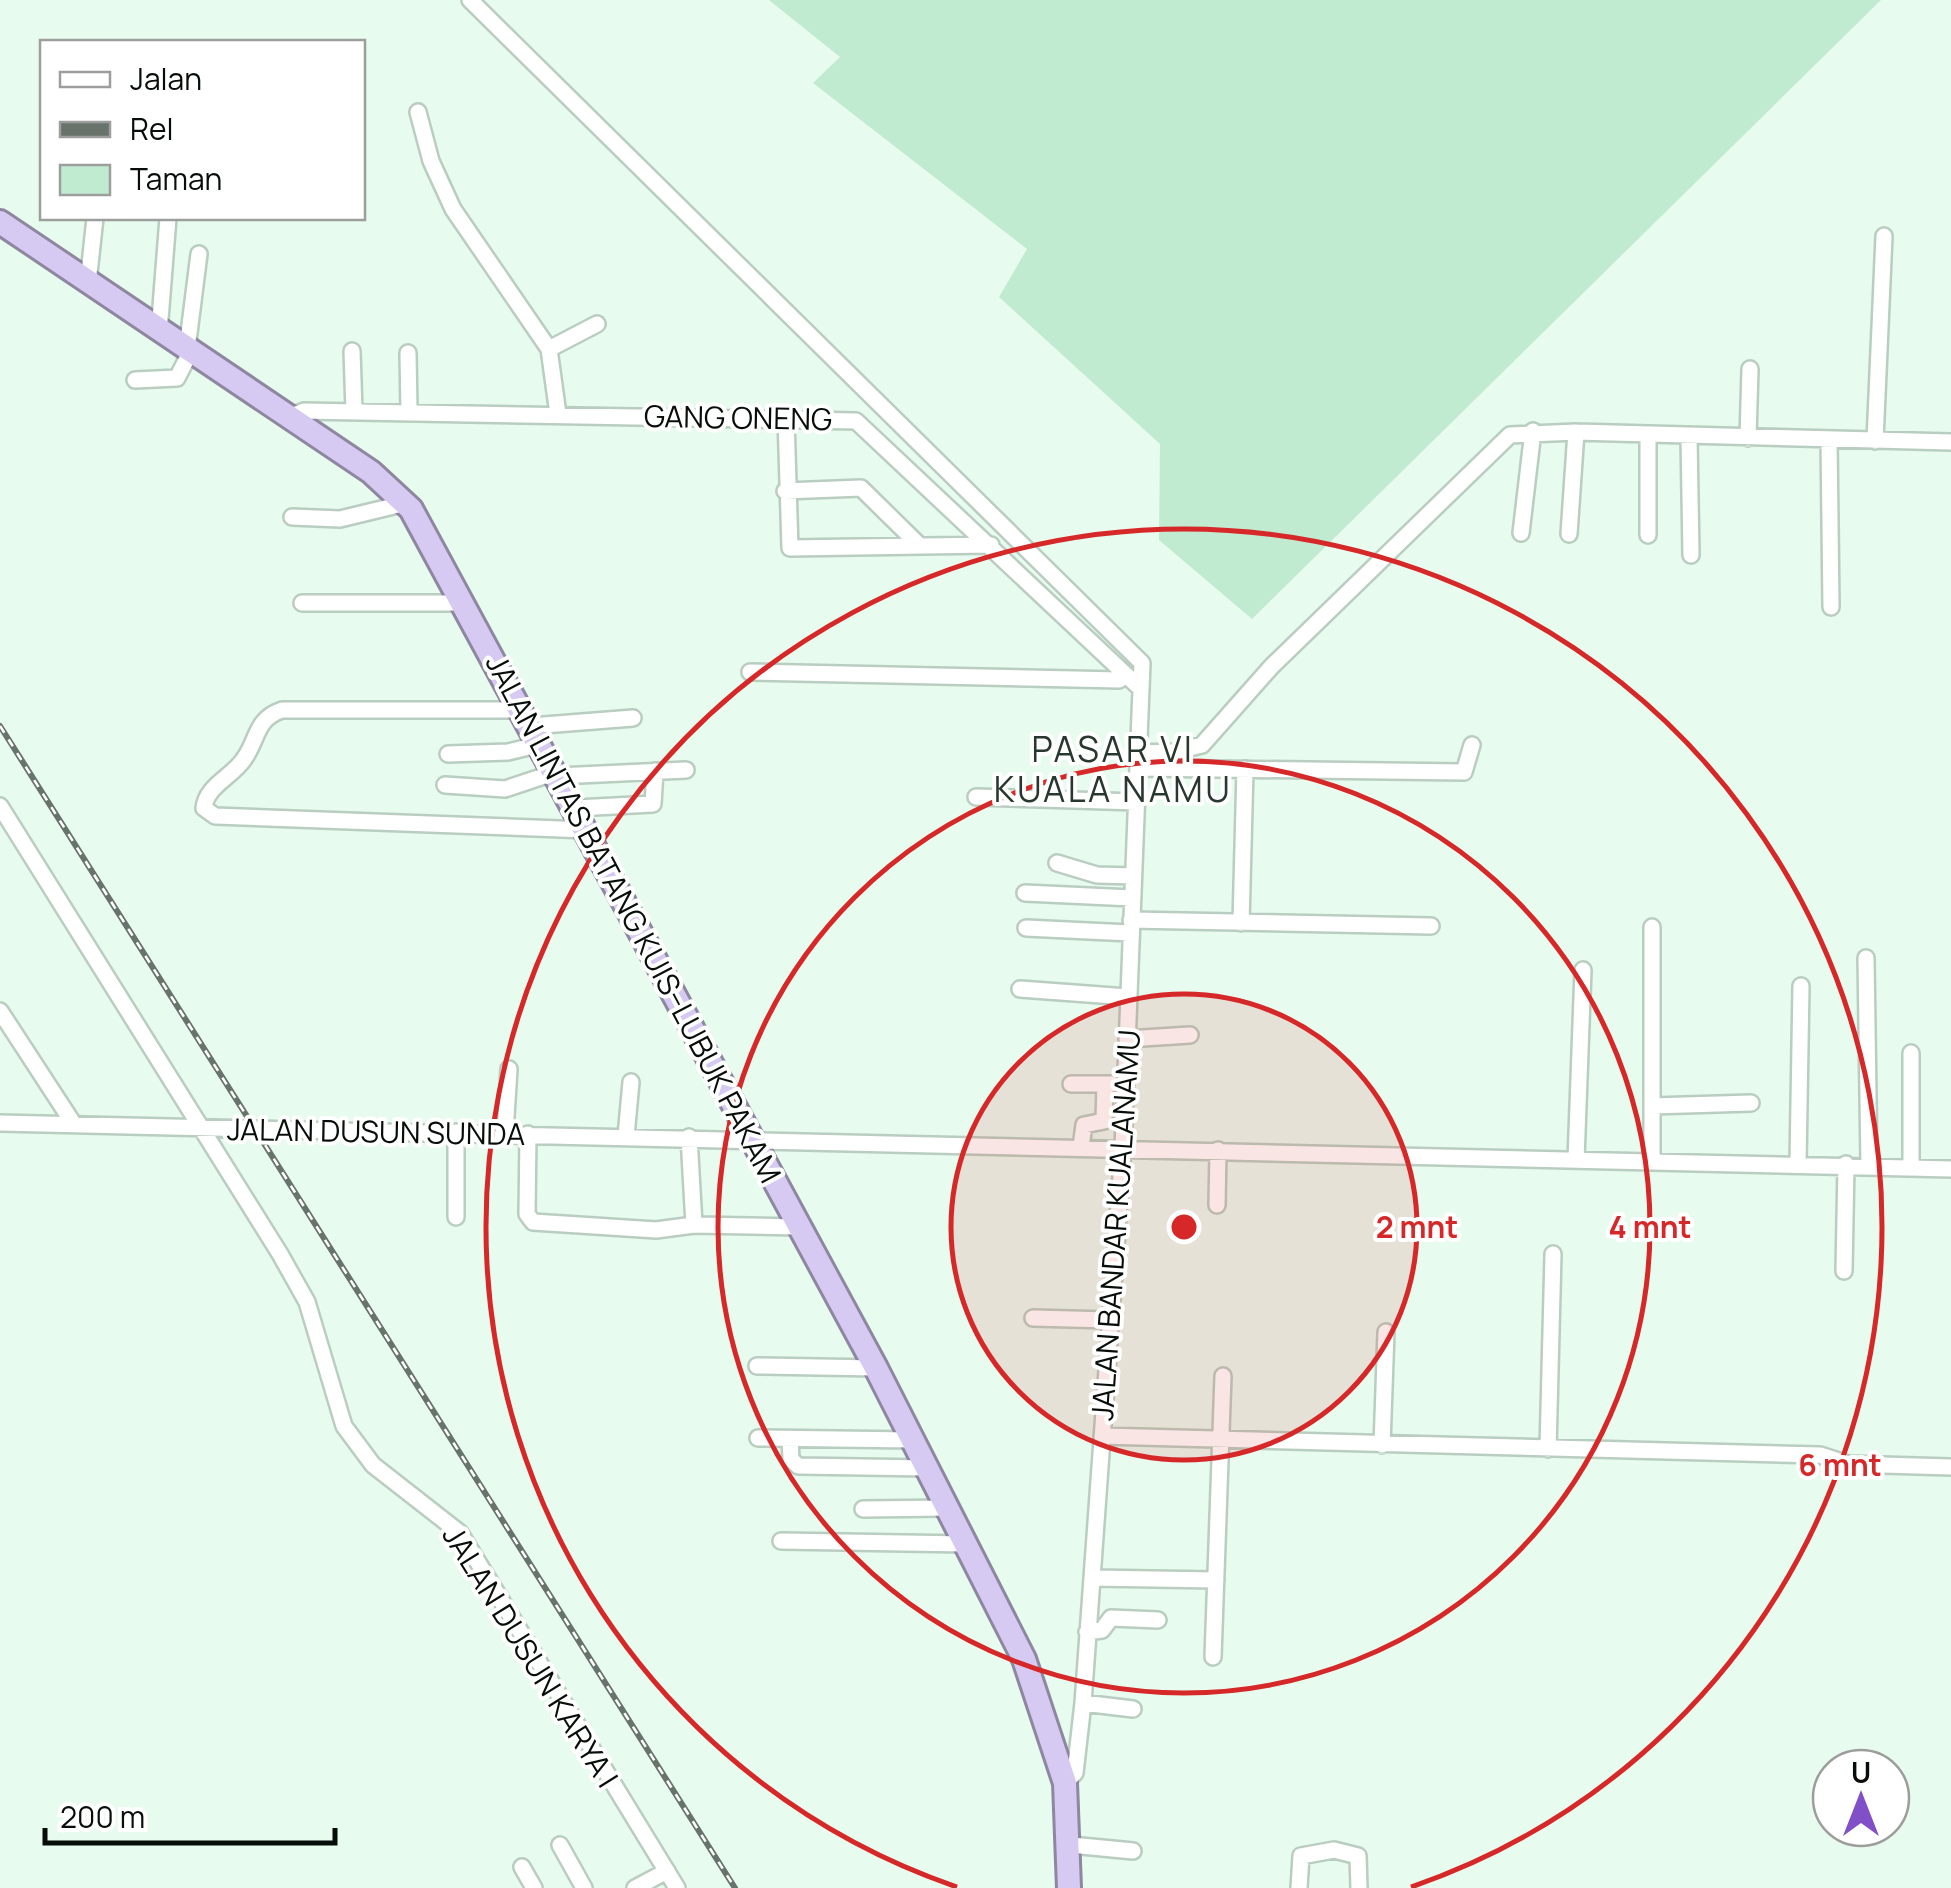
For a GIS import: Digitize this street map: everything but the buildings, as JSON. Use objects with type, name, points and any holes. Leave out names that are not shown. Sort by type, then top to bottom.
[{"type":"highway","name":"JALAN LINTAS BATANG KUIS–LUBUK PAKAM","points":[[0,222],[395,490],[406,502],[465,603],[876,1368],[1039,1693],[1065,1783],[1069,1888]]},
{"type":"street","name":"JALAN BANDAR KUALANAMU","points":[[470,0],[1142,663],[1122,1148],[1083,1703],[1074,1772],[1065,1783]]},
{"type":"street","points":[[418,112],[430,160],[453,209],[549,349],[558,414]]},
{"type":"street","points":[[88,283],[95,220]]},
{"type":"street","points":[[159,332],[168,220]]},
{"type":"street","points":[[1875,441],[1884,236]]},
{"type":"street","points":[[135,380],[178,378],[189,350],[198,254]]},
{"type":"street","points":[[549,349],[597,324]]},
{"type":"street","points":[[352,351],[354,411]]},
{"type":"street","points":[[408,353],[409,410]]},
{"type":"street","points":[[1748,438],[1750,368]]},
{"type":"street","name":"GANG ONENG","points":[[289,417],[304,411],[409,410],[846,418],[864,425],[1141,689]]},
{"type":"street","points":[[786,418],[785,491],[790,548],[991,546]]},
{"type":"street","points":[[1173,760],[1202,745],[1272,666],[1472,468],[1510,436],[1533,431],[1951,442]]},
{"type":"street","points":[[1521,534],[1533,431]]},
{"type":"street","points":[[1569,534],[1576,432]]},
{"type":"street","points":[[1648,434],[1648,534]]},
{"type":"street","points":[[1689,436],[1692,555]]},
{"type":"street","points":[[1829,438],[1831,607]]},
{"type":"street","points":[[785,491],[860,488],[920,546]]},
{"type":"street","points":[[292,517],[340,519],[406,502]]},
{"type":"street","points":[[302,603],[465,603]]},
{"type":"street","points":[[750,672],[1100,680],[1126,676]]},
{"type":"street","points":[[587,830],[214,816],[204,808],[208,794],[245,758],[262,722],[282,710],[532,727],[633,718]]},
{"type":"street","points":[[448,754],[508,752],[532,727]]},
{"type":"street","points":[[1139,760],[1245,769],[1464,772],[1472,744]]},
{"type":"street","points":[[1241,923],[1245,769]]},
{"type":"street","points":[[444,785],[506,789],[557,774],[686,770]]},
{"type":"street","points":[[576,808],[653,804],[655,771]]},
{"type":"street","points":[[976,798],[1137,802]]},
{"type":"street","name":"JALAN DUSUN KARYA I","points":[[0,806],[307,1302],[344,1426],[373,1465],[460,1533],[677,1888]]},
{"type":"street","points":[[1057,863],[1097,874],[1133,876]]},
{"type":"street","points":[[1025,892],[1132,898]]},
{"type":"street","points":[[1026,928],[1241,923],[1431,926]]},
{"type":"street","points":[[1652,927],[1652,1160]]},
{"type":"street","points":[[1866,958],[1868,1165]]},
{"type":"street","points":[[1576,1160],[1583,970]]},
{"type":"street","points":[[1798,1163],[1801,986]]},
{"type":"street","points":[[1020,989],[1128,997]]},
{"type":"street","points":[[0,1011],[74,1123]]},
{"type":"street","points":[[1126,1039],[1190,1036]]},
{"type":"street","points":[[1911,1053],[1911,1167]]},
{"type":"street","points":[[505,1132],[509,1069]]},
{"type":"street","points":[[626,1136],[631,1082]]},
{"type":"street","points":[[1071,1084],[1125,1084]]},
{"type":"street","points":[[1081,1147],[1084,1125],[1104,1121],[1105,1084]]},
{"type":"street","points":[[1652,1106],[1751,1103]]},
{"type":"street","points":[[1104,1107],[1124,1107]]},
{"type":"street","name":"JALAN DUSUN SUNDA","points":[[0,1123],[1951,1169]]},
{"type":"street","points":[[456,1132],[456,1217]]},
{"type":"street","points":[[528,1134],[530,1221],[656,1230],[694,1224],[799,1227]]},
{"type":"street","points":[[690,1138],[694,1224]]},
{"type":"street","points":[[1217,1205],[1218,1150]]},
{"type":"street","points":[[1844,1270],[1846,1164]]},
{"type":"street","points":[[1548,1448],[1553,1254]]},
{"type":"street","points":[[1033,1318],[1109,1320]]},
{"type":"street","points":[[1382,1445],[1386,1332]]},
{"type":"street","points":[[757,1366],[876,1368]]},
{"type":"street","points":[[1213,1656],[1223,1376]]},
{"type":"street","points":[[1102,1436],[1820,1455],[1848,1464],[1951,1467]]},
{"type":"street","points":[[758,1438],[914,1440]]},
{"type":"street","points":[[790,1439],[791,1460],[798,1466],[928,1468]]},
{"type":"street","points":[[863,1509],[947,1508]]},
{"type":"street","points":[[781,1541],[966,1544]]},
{"type":"street","points":[[1092,1578],[1216,1580]]},
{"type":"street","points":[[1087,1632],[1102,1630],[1111,1618],[1158,1620]]},
{"type":"street","points":[[1083,1703],[1133,1709]]},
{"type":"street","points":[[1070,1845],[1133,1851]]},
{"type":"street","points":[[560,1846],[584,1888]]},
{"type":"street","points":[[1299,1888],[1301,1856],[1334,1850],[1358,1856],[1359,1888]]},
{"type":"street","points":[[522,1867],[534,1888]]},
{"type":"street","points":[[634,1888],[667,1871]]},
{"type":"green space","points":[[769,0],[1881,0],[1252,619],[1159,540],[1160,444],[999,297],[1027,249],[813,83],[840,57]]},
{"type":"railway","points":[[0,726],[735,1888]]},
{"type":"district","name":"PASAR VI KUALA NAMU","points":[[1113,769]]}]
